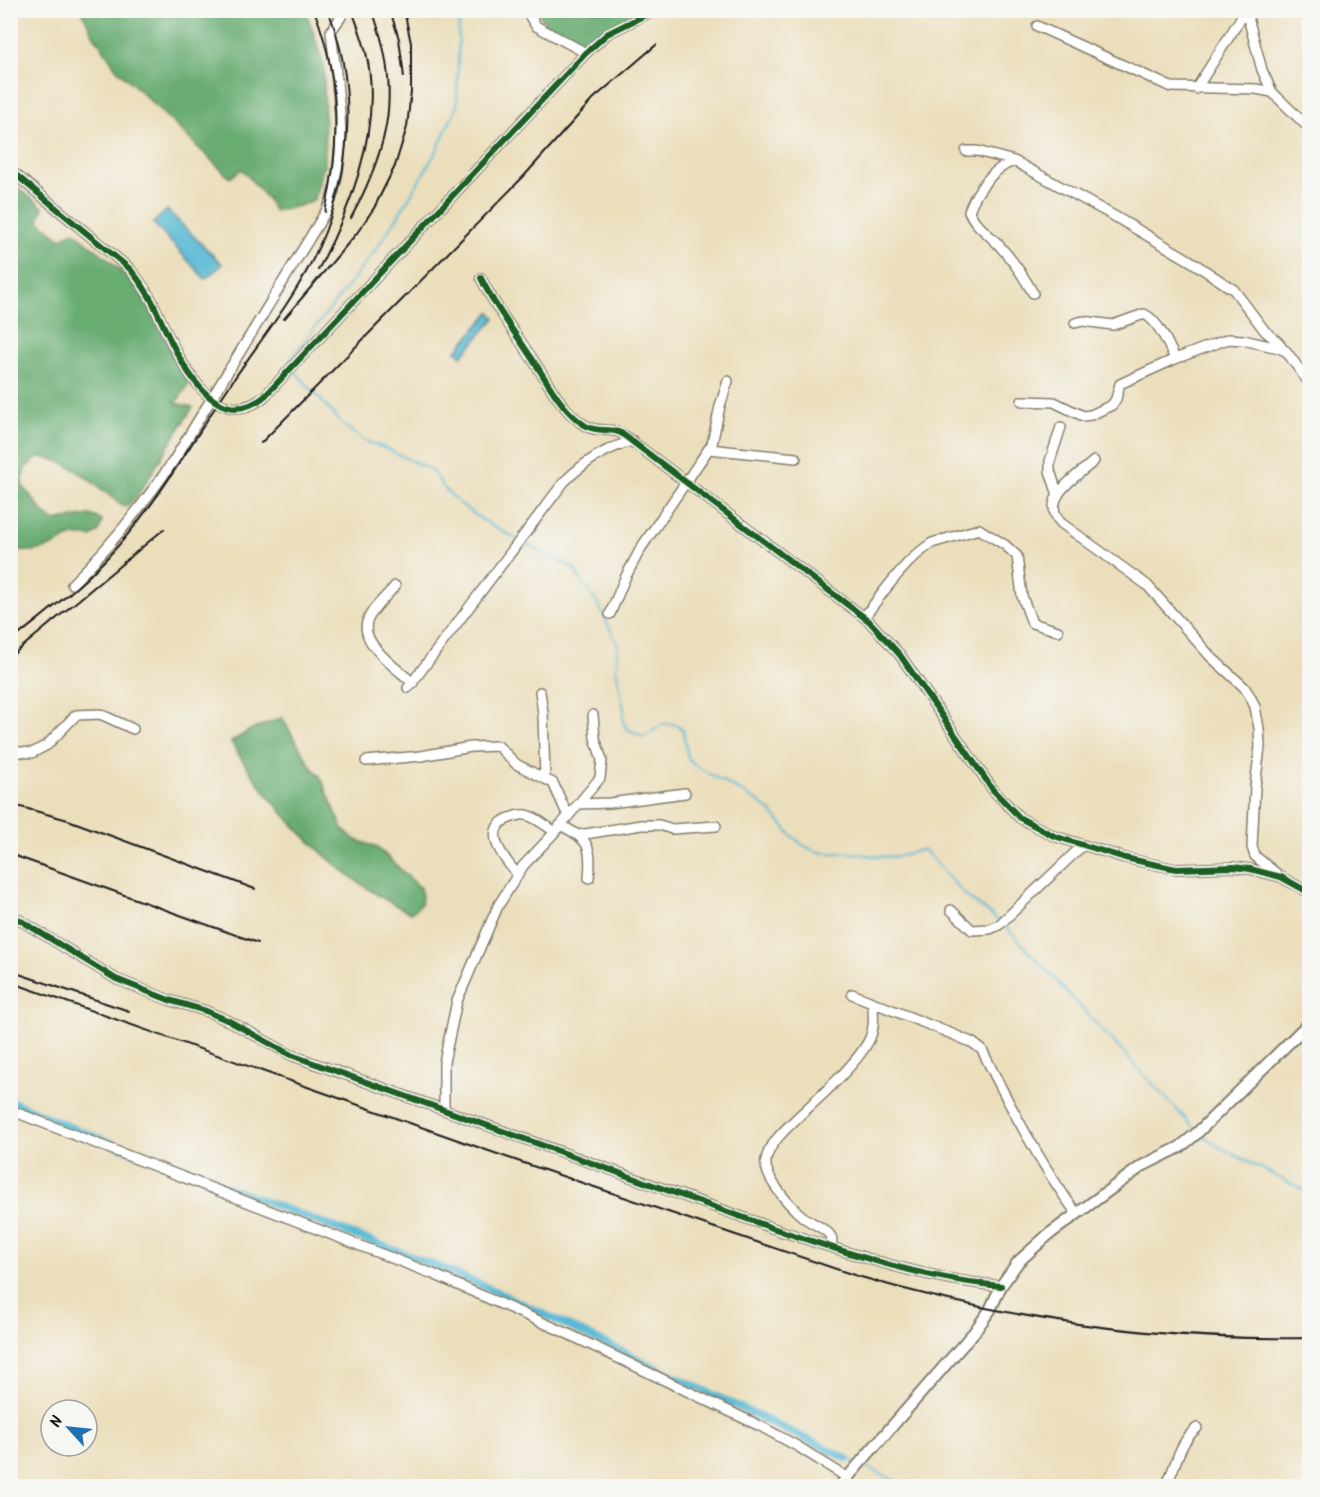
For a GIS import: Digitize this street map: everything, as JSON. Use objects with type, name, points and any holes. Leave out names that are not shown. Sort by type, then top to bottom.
[{"type":"main road","points":[[844,1482],[975,1331],[990,1310],[1001,1286],[1018,1263],[1048,1235],[1142,1166],[1180,1147],[1310,1022]]},
{"type":"street","points":[[72,584],[104,552],[147,500],[324,215],[334,194],[341,138],[341,106],[331,32],[341,17],[341,10]]},
{"type":"street","points":[[526,10],[536,26],[586,53]]},
{"type":"street","points":[[10,170],[130,269],[153,303],[183,364],[211,398],[232,407],[250,406],[265,396],[586,53],[607,34],[655,10]]},
{"type":"street","points":[[1196,89],[1246,10]]},
{"type":"street","points":[[1246,10],[1262,69],[1272,92],[1310,129]]},
{"type":"street","points":[[1036,26],[1157,83],[1171,87],[1256,89],[1272,92]]},
{"type":"street","points":[[966,151],[976,151],[1014,161],[1114,216],[1234,290],[1265,331],[1293,359],[1310,384]]},
{"type":"street","points":[[1014,161],[1003,165],[992,176],[973,200],[969,211],[972,219],[998,244],[1021,272],[1033,293]]},
{"type":"street","points":[[481,278],[558,399],[584,425],[599,431],[614,429],[633,441],[864,617],[900,655],[1000,797],[1020,818],[1054,836],[1082,846],[1176,869],[1233,867],[1281,877]]},
{"type":"street","points":[[1075,323],[1083,321],[1113,325],[1144,314],[1151,318],[1175,359]]},
{"type":"street","points":[[1022,401],[1054,402],[1083,416],[1091,415],[1112,405],[1120,384],[1175,359],[1228,339],[1243,340],[1283,350]]},
{"type":"street","points":[[610,614],[641,548],[709,449],[716,435],[720,406],[728,381]]},
{"type":"street","points":[[1058,495],[1050,471],[1050,461],[1061,427]]},
{"type":"street","points":[[395,586],[366,623],[366,633],[376,650],[411,685],[564,482],[580,466],[615,446],[633,441]]},
{"type":"street","points":[[709,449],[796,458]]},
{"type":"street","points":[[1094,461],[1067,483],[1058,495],[1053,508],[1054,515],[1061,523],[1147,585],[1211,657],[1244,687],[1255,708],[1260,747],[1252,847],[1255,855],[1281,877],[1310,893]]},
{"type":"street","points":[[864,617],[908,564],[932,543],[979,530],[1005,545],[1017,556],[1022,596],[1032,623],[1058,631]]},
{"type":"street","points":[[540,692],[545,778]]},
{"type":"street","points":[[10,751],[32,753],[47,745],[76,715],[100,714],[133,729]]},
{"type":"street","points":[[444,1110],[444,1062],[457,1001],[498,906],[517,874],[600,778],[602,760],[595,738],[593,715]]},
{"type":"street","points":[[366,761],[421,756],[471,747],[498,746],[516,765],[553,783],[568,816]]},
{"type":"street","points":[[578,804],[610,803],[685,793]]},
{"type":"street","points":[[517,874],[498,848],[495,830],[499,823],[519,815],[527,815],[579,835],[587,842],[590,878]]},
{"type":"street","points":[[579,835],[641,825],[659,825],[672,829],[716,826]]},
{"type":"street","points":[[951,909],[972,930],[978,931],[1001,923],[1082,846]]},
{"type":"street","points":[[10,914],[116,979],[169,1000],[206,1011],[291,1055],[778,1230],[941,1278],[1001,1286]]},
{"type":"street","points":[[852,994],[973,1043],[982,1050],[1050,1173],[1077,1214]]},
{"type":"street","points":[[831,1247],[832,1238],[829,1233],[801,1215],[781,1194],[767,1174],[766,1161],[781,1134],[854,1060],[867,1042],[874,1022],[872,1002]]},
{"type":"street","points":[[10,1110],[365,1247],[493,1300],[760,1426],[797,1446],[844,1482]]},
{"type":"street","points":[[1166,1486],[1180,1449],[1189,1434],[1197,1428]]},
{"type":"green space","points":[[82,11],[306,11],[324,65],[325,162],[314,200],[299,206],[274,211],[268,200],[242,169],[230,178],[116,68],[91,31]]},
{"type":"green space","points":[[537,11],[645,11],[602,33],[575,42],[553,30]]},
{"type":"green space","points":[[10,182],[43,207],[39,221],[61,239],[73,231],[113,263],[138,288],[189,384],[176,403],[193,407],[136,498],[125,507],[85,476],[63,463],[39,457],[25,468],[22,485],[53,521],[90,515],[102,520],[99,532],[91,537],[74,536],[50,547],[30,551],[10,551]]},
{"type":"green space","points":[[282,718],[312,768],[320,776],[343,829],[354,839],[378,848],[420,888],[421,904],[411,913],[358,882],[309,841],[266,793],[231,742],[250,730]]},
{"type":"water","points":[[167,210],[222,264],[205,279],[153,223]]},
{"type":"water","points":[[490,312],[495,318],[462,356],[456,351]]},
{"type":"waterway","points":[[290,365],[292,357],[372,255],[436,152],[457,106],[459,18],[471,10]]},
{"type":"waterway","points":[[294,370],[344,426],[365,441],[429,469],[462,505],[517,539]]},
{"type":"waterway","points":[[522,542],[573,568],[599,606],[618,645],[616,667],[624,710],[623,722],[627,729],[646,736],[663,724],[679,726],[683,730],[688,759],[764,806],[799,842],[815,851],[892,857],[924,850],[965,895],[999,921]]},
{"type":"waterway","points":[[1004,925],[1195,1129]]},
{"type":"waterway","points":[[10,1101],[74,1129],[444,1269],[846,1458]]},
{"type":"waterway","points":[[1201,1134],[1219,1147],[1310,1193]]},
{"type":"waterway","points":[[846,1458],[855,1462]]},
{"type":"waterway","points":[[866,1467],[906,1486]]},
{"type":"railway","points":[[314,10],[329,60],[335,110],[334,161],[325,212]]},
{"type":"railway","points":[[10,642],[80,584],[111,554],[130,531],[166,483],[284,308],[312,261],[335,201],[343,169],[347,137],[344,73],[338,41],[328,10]]},
{"type":"railway","points":[[351,218],[375,166],[383,141],[387,117],[389,92],[387,66],[372,10]]},
{"type":"railway","points":[[390,10],[399,39],[404,77]]},
{"type":"railway","points":[[284,319],[357,233],[374,208],[395,166],[407,127],[411,91],[411,43],[404,10]]},
{"type":"railway","points":[[318,270],[342,221],[367,139],[371,84],[366,51],[353,13]]},
{"type":"railway","points":[[261,443],[524,176],[593,99],[656,45]]},
{"type":"railway","points":[[10,657],[164,529]]},
{"type":"railway","points":[[10,804],[68,820],[255,889]]},
{"type":"railway","points":[[10,854],[258,943]]},
{"type":"railway","points":[[10,971],[129,1011]]},
{"type":"railway","points":[[10,982],[506,1157],[854,1275],[966,1304],[1079,1324],[1194,1336],[1310,1338]]},
{"type":"cycle path","points":[[10,170],[130,269],[151,299],[182,361],[195,381],[210,397],[226,406],[245,407],[265,396],[586,53],[607,34],[655,10]]},
{"type":"cycle path","points":[[481,278],[498,308],[569,412],[590,428],[621,433],[869,621],[900,655],[993,790],[1020,818],[1054,836],[1125,858],[1176,869],[1233,867],[1250,869],[1281,877],[1310,893]]},
{"type":"cycle path","points":[[10,914],[116,979],[169,1000],[206,1011],[291,1055],[805,1239],[916,1272],[1001,1286]]}]
